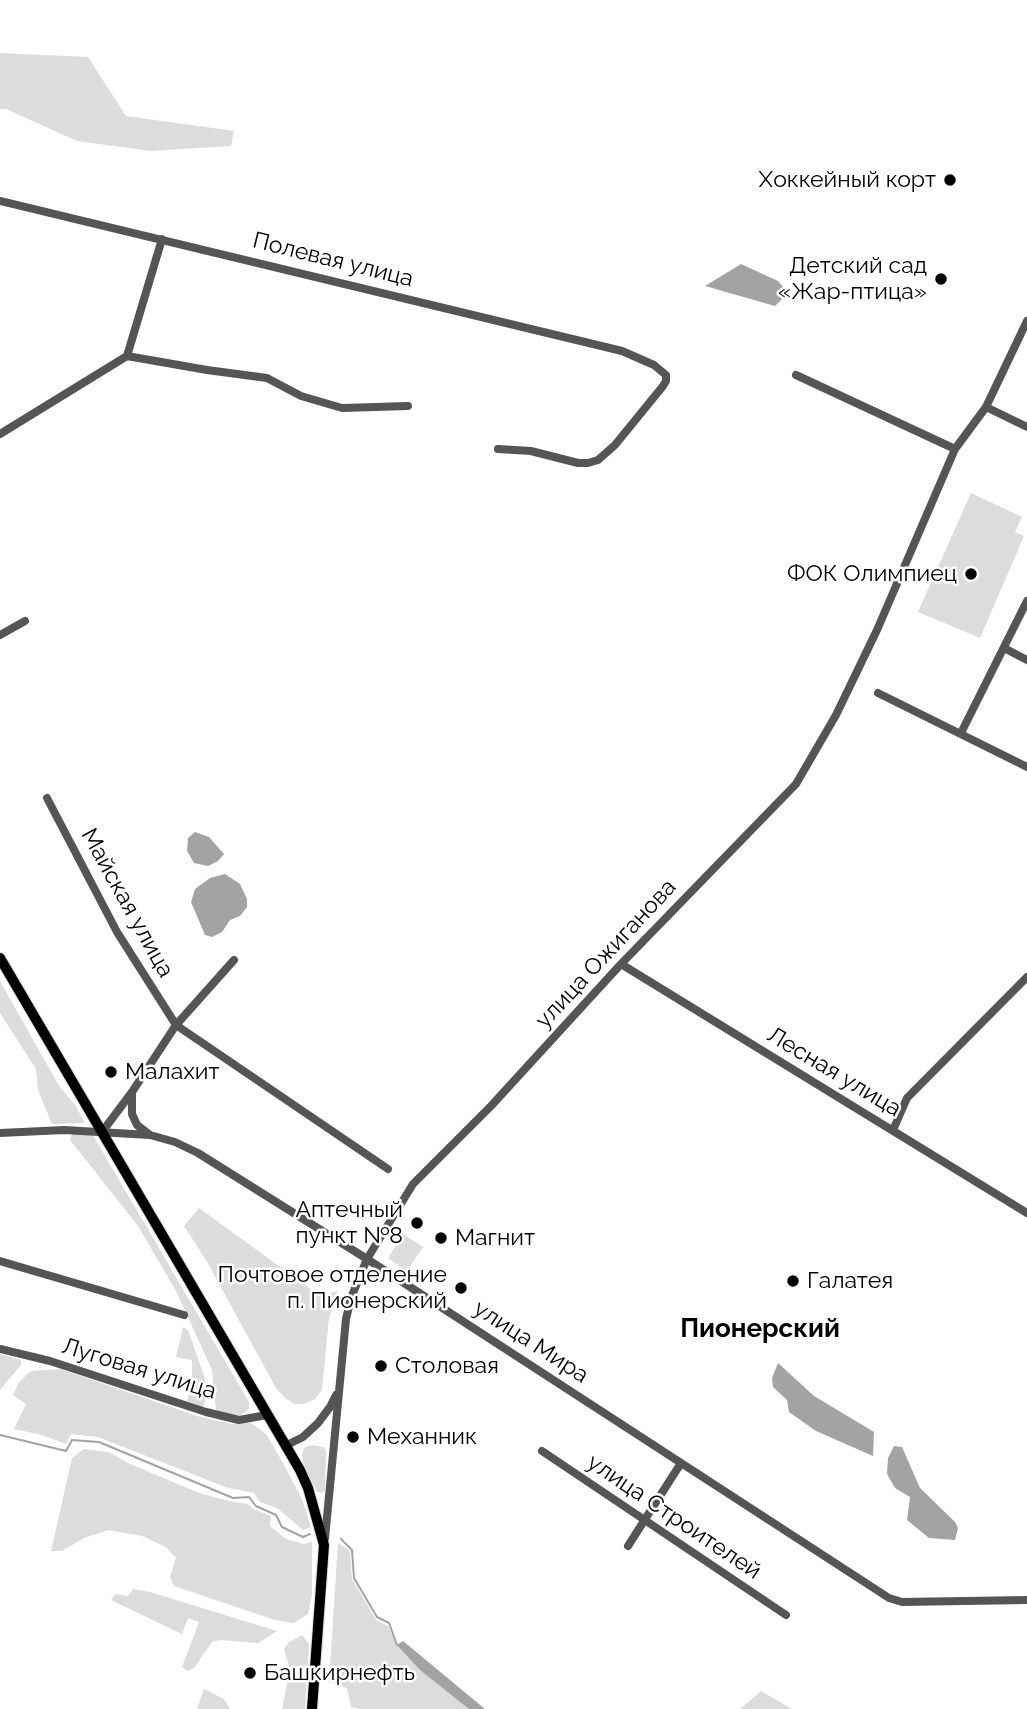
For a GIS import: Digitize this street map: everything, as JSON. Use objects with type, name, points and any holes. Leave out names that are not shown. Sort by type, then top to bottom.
[{"type":"main road","points":[[0,958],[308,1488],[324,1545],[313,1709]]},
{"type":"street","name":"Полевая улица","points":[[0,201],[622,351],[654,365],[666,375],[666,381],[615,445],[598,460],[578,463],[531,451],[498,449]]},
{"type":"street","points":[[127,356],[162,239]]},
{"type":"street","name":"улица Ожиганова","points":[[324,1545],[346,1319],[367,1259],[414,1184],[491,1106],[621,964],[796,784],[836,715],[877,630],[956,449],[986,407],[1027,321]]},
{"type":"street","points":[[0,434],[127,356],[267,378],[301,396],[342,408],[408,406]]},
{"type":"street","points":[[796,375],[956,449]]},
{"type":"street","points":[[986,407],[1027,427]]},
{"type":"street","points":[[961,733],[1027,601]]},
{"type":"street","points":[[0,635],[25,621]]},
{"type":"street","points":[[1004,648],[1027,660]]},
{"type":"street","points":[[878,693],[1027,767]]},
{"type":"street","name":"Майская улица","points":[[47,798],[117,932],[176,1025]]},
{"type":"street","points":[[102,1132],[176,1025],[234,960]]},
{"type":"street","name":"Лесная улица","points":[[621,964],[1027,1213]]},
{"type":"street","points":[[893,1130],[907,1098],[1027,978]]},
{"type":"street","points":[[176,1025],[388,1168]]},
{"type":"street","points":[[132,1092],[132,1114],[137,1125],[150,1135]]},
{"type":"street","name":"улица Мира","points":[[0,1133],[64,1130],[150,1135],[175,1142],[198,1153],[367,1259],[889,1598],[902,1602],[1027,1600]]},
{"type":"street","points":[[0,1261],[184,1315]]},
{"type":"street","name":"Луговая улица","points":[[0,1349],[50,1361],[239,1420],[267,1415]]},
{"type":"street","points":[[285,1446],[303,1437],[318,1423],[339,1389]]},
{"type":"street","name":"улица Строителей","points":[[542,1451],[786,1615]]},
{"type":"street","points":[[628,1546],[681,1463]]},
{"type":"shaded area","points":[[0,53],[88,57],[126,116],[234,131],[231,146],[151,151],[77,141],[6,109],[0,109]]},
{"type":"shaded area","points":[[741,264],[778,281],[788,293],[775,306],[705,286]]},
{"type":"shaded area","name":"ФОК Олимпиец","points":[[971,493],[1022,517],[1015,532],[1024,536],[980,638],[918,612]]},
{"type":"shaded area","points":[[195,832],[209,837],[224,854],[218,861],[208,866],[194,863],[187,851],[188,838]]},
{"type":"shaded area","points":[[225,874],[240,884],[247,899],[247,907],[240,916],[230,920],[222,932],[212,937],[205,935],[191,902],[195,889],[210,878]]},
{"type":"shaded area","points":[[0,981],[59,1086],[75,1105],[85,1123],[52,1124],[38,1090],[36,1069],[0,1013]]},
{"type":"shaded area","points":[[91,1132],[249,1402],[249,1409],[241,1415],[227,1416],[216,1410],[212,1370],[176,1291],[138,1226],[70,1140],[72,1134]]},
{"type":"shaded area","points":[[199,1208],[312,1290],[325,1295],[338,1291],[329,1318],[322,1390],[315,1399],[304,1404],[294,1404],[276,1388],[206,1260],[184,1226]]},
{"type":"shaded area","points":[[403,1234],[423,1247],[407,1271],[388,1258]]},
{"type":"shaded area","points":[[183,1327],[188,1330],[205,1379],[207,1393],[203,1407],[187,1401],[192,1385],[192,1360],[176,1357]]},
{"type":"shaded area","points":[[0,1354],[21,1360],[21,1365],[0,1390]]},
{"type":"shaded area","points":[[778,1363],[814,1396],[874,1432],[873,1456],[816,1431],[789,1412],[787,1400],[773,1387],[772,1378]]},
{"type":"shaded area","points":[[60,1369],[197,1416],[232,1424],[251,1423],[266,1434],[283,1463],[302,1499],[311,1527],[303,1530],[277,1508],[260,1502],[254,1493],[228,1488],[98,1437],[71,1434],[66,1444],[14,1429],[26,1404],[13,1395],[19,1382],[31,1371]]},
{"type":"shaded area","points":[[311,1445],[324,1447],[326,1451],[325,1491],[321,1493],[317,1492],[303,1463],[304,1448]]},
{"type":"shaded area","points":[[894,1446],[902,1447],[920,1488],[955,1522],[958,1528],[955,1540],[929,1538],[907,1520],[910,1497],[895,1488],[887,1474],[888,1458]]},
{"type":"shaded area","points":[[84,1449],[109,1452],[128,1463],[199,1493],[248,1504],[253,1509],[271,1516],[270,1526],[286,1539],[304,1544],[312,1542],[312,1595],[308,1614],[294,1623],[275,1620],[174,1586],[170,1577],[176,1558],[166,1547],[142,1536],[108,1530],[84,1538],[62,1551],[51,1551],[72,1458]]},
{"type":"shaded area","points":[[338,1543],[350,1551],[352,1579],[376,1620],[388,1626],[397,1645],[469,1709],[360,1709],[351,1707],[347,1688],[329,1682]]},
{"type":"shaded area","points":[[133,1589],[277,1631],[258,1643],[220,1640],[212,1642],[194,1668],[188,1671],[182,1667],[199,1622],[188,1618],[182,1634],[111,1600],[115,1594],[128,1596]]},
{"type":"shaded area","points":[[302,1635],[309,1644],[305,1709],[282,1709],[290,1669],[284,1650],[288,1643]]},
{"type":"shaded area","points":[[403,1641],[485,1709],[469,1709],[420,1670],[397,1645]]},
{"type":"shaded area","points":[[204,1689],[224,1699],[230,1709],[197,1709]]},
{"type":"shaded area","points":[[761,1691],[792,1709],[740,1709]]},
{"type":"waterway","points":[[0,1435],[66,1451],[72,1440],[99,1442],[233,1498],[249,1497],[256,1506],[276,1515],[282,1527],[303,1537],[310,1534]]},
{"type":"waterway","points":[[341,1539],[352,1550],[354,1578],[377,1617],[389,1623],[397,1645]]},
{"type":"place","name":"Хоккейный корт","points":[[950,180]]},
{"type":"place","name":"Детский сад «Жар-птица»","points":[[941,279]]},
{"type":"place","name":"ФОК Олимпиец","points":[[971,574]]},
{"type":"place","name":"Малахит","points":[[111,1072]]},
{"type":"place","name":"Аптечный пункт №8","points":[[417,1223]]},
{"type":"place","name":"Магнит","points":[[441,1238]]},
{"type":"place","name":"Галатея","points":[[793,1281]]},
{"type":"place","name":"Почтовое отделение п. Пионерский","points":[[461,1288]]},
{"type":"place","name":"Столовая","points":[[381,1366]]},
{"type":"place","name":"Механник","points":[[353,1437]]},
{"type":"place","name":"Башкирнефть","points":[[250,1673]]},
{"type":"district","name":"Пионерский","points":[[760,1329]]}]
